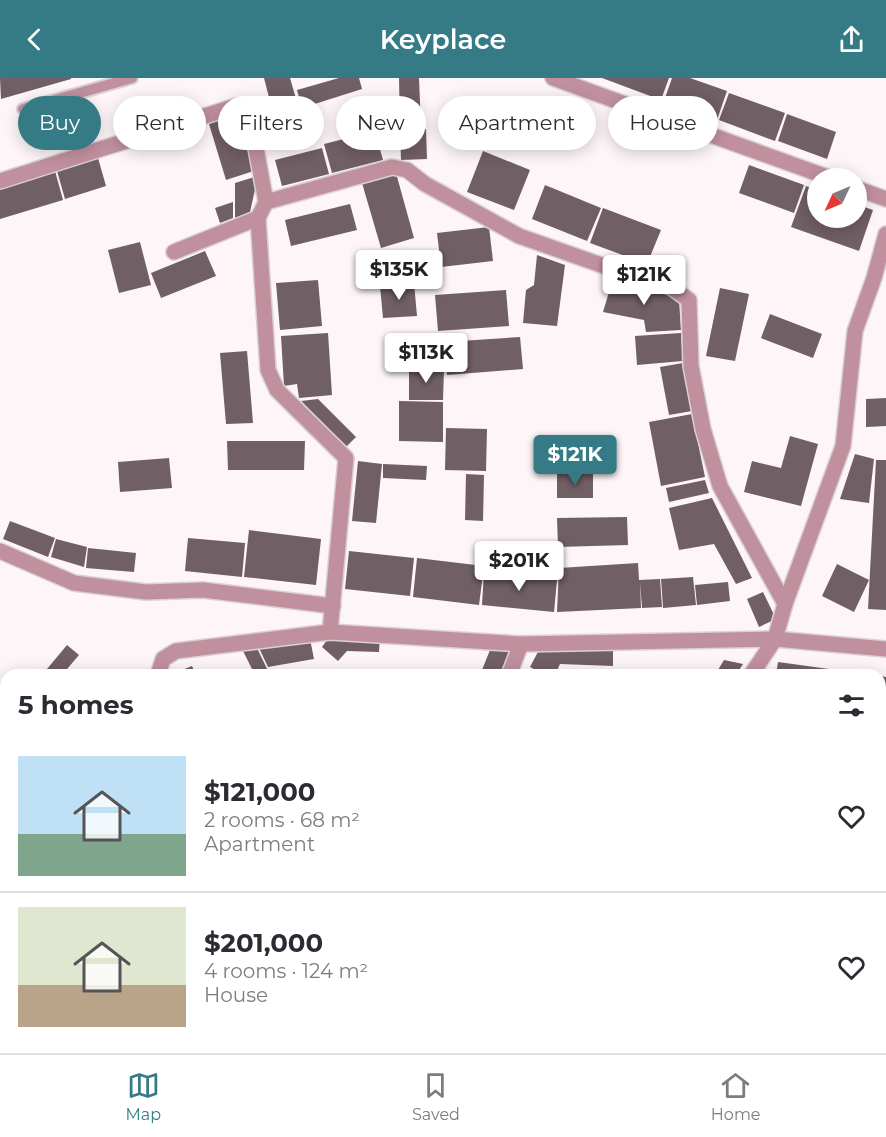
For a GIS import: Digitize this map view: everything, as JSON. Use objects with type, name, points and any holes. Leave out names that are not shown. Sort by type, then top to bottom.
[{"type":"street","points":[[553,78],[807,170]]},
{"type":"street","points":[[0,181],[236,106],[243,106],[249,111],[266,202],[258,218],[268,370],[277,390],[346,458],[330,632]]},
{"type":"street","points":[[266,202],[392,167],[406,170],[425,184],[519,236],[671,287],[688,300],[692,366],[703,429],[720,486],[785,604]]},
{"type":"street","points":[[867,192],[886,199]]},
{"type":"street","points":[[174,252],[258,218]]},
{"type":"street","points":[[755,669],[775,639],[785,604],[843,446],[855,331],[874,278],[886,234]]},
{"type":"street","points":[[0,550],[74,583],[146,592],[203,590],[333,606]]},
{"type":"street","points":[[160,669],[163,659],[176,651],[330,632],[521,644],[775,639],[886,649]]},
{"type":"street","points":[[511,669],[521,644]]},
{"type":"lane","points":[[69,96],[132,78]]},
{"type":"building","points":[[0,78],[71,78],[71,79],[1,99]]},
{"type":"building","points":[[264,78],[290,78],[295,96],[269,96]]},
{"type":"building","points":[[339,78],[359,78],[362,89],[324,101],[324,96],[299,96],[297,90]]},
{"type":"building","points":[[399,78],[419,78],[420,96],[399,96]]},
{"type":"building","points":[[602,78],[669,78],[662,96],[650,96]]},
{"type":"building","points":[[672,78],[690,78],[727,91],[718,117],[718,96],[666,96]]},
{"type":"building","points":[[729,93],[785,113],[775,141],[719,120]]},
{"type":"building","points":[[787,114],[836,132],[827,159],[778,141]]},
{"type":"building","points":[[218,121],[218,150],[251,150],[257,170],[226,180],[209,124]]},
{"type":"building","points":[[426,129],[427,159],[401,160],[401,150],[426,150]]},
{"type":"building","points":[[336,141],[336,150],[380,150],[383,160],[332,173],[324,144]]},
{"type":"building","points":[[323,150],[329,174],[282,186],[275,160]]},
{"type":"building","points":[[483,151],[530,170],[514,210],[467,192]]},
{"type":"building","points":[[98,158],[106,186],[65,199],[57,171]]},
{"type":"building","points":[[749,165],[804,185],[794,213],[739,193]]},
{"type":"building","points":[[55,171],[63,200],[0,219],[0,188]]},
{"type":"building","points":[[396,173],[414,238],[381,248],[362,183]]},
{"type":"building","points":[[258,176],[250,212],[235,218],[235,183]]},
{"type":"building","points":[[545,185],[601,208],[587,241],[532,219]]},
{"type":"building","points":[[806,186],[807,228],[867,228],[859,251],[791,227]]},
{"type":"building","points":[[233,202],[233,218],[220,223],[215,208]]},
{"type":"building","points":[[350,204],[357,230],[291,246],[285,220]]},
{"type":"building","points":[[603,208],[661,230],[647,264],[590,243]]},
{"type":"building","points":[[867,208],[873,210],[867,228]]},
{"type":"building","points":[[489,227],[493,261],[441,267],[437,233]]},
{"type":"building","points":[[140,242],[151,285],[119,293],[108,250]]},
{"type":"building","points":[[205,251],[216,276],[161,298],[151,273]]},
{"type":"building","points":[[537,255],[565,265],[557,326],[523,323],[526,290],[534,285]]},
{"type":"building","points":[[613,279],[666,292],[679,300],[681,330],[646,332],[644,320],[603,312]]},
{"type":"building","points":[[318,280],[322,326],[280,330],[276,283]]},
{"type":"building","points":[[414,283],[417,316],[383,318],[380,286]]},
{"type":"building","points":[[720,288],[749,294],[735,361],[706,356]]},
{"type":"building","points":[[506,290],[509,326],[438,331],[435,295]]},
{"type":"building","points":[[770,314],[822,334],[813,358],[761,338]]},
{"type":"building","points":[[328,333],[332,395],[299,398],[297,384],[284,386],[281,336]]},
{"type":"building","points":[[681,333],[683,361],[637,365],[635,336]]},
{"type":"building","points":[[520,337],[523,369],[447,375],[445,342]]},
{"type":"building","points":[[247,351],[253,423],[226,424],[220,353]]},
{"type":"building","points":[[683,363],[692,411],[669,415],[660,367]]},
{"type":"building","points":[[409,368],[444,369],[443,400],[409,400]]},
{"type":"building","points":[[886,398],[886,426],[866,427],[866,399]]},
{"type":"building","points":[[318,399],[356,437],[346,447],[301,401]]},
{"type":"building","points":[[399,401],[443,402],[443,442],[399,441]]},
{"type":"building","points":[[692,414],[705,477],[661,486],[649,422]]},
{"type":"building","points":[[446,428],[487,429],[486,471],[445,470]]},
{"type":"building","points":[[790,436],[818,444],[801,506],[744,492],[752,461],[781,468]]},
{"type":"building","points":[[227,441],[305,441],[304,470],[228,470]]},
{"type":"building","points":[[855,454],[874,459],[869,503],[840,499]]},
{"type":"building","points":[[169,458],[172,488],[120,492],[118,462]]},
{"type":"building","points":[[876,460],[886,460],[886,610],[868,609]]},
{"type":"building","points":[[358,461],[382,464],[376,523],[352,521]]},
{"type":"building","points":[[383,464],[427,466],[426,480],[383,478]]},
{"type":"building","points":[[557,473],[593,473],[593,498],[557,498]]},
{"type":"building","points":[[466,474],[484,475],[483,521],[465,520]]},
{"type":"building","points":[[705,480],[709,493],[669,502],[666,488]]},
{"type":"building","points":[[712,498],[752,578],[736,584],[714,544],[679,550],[669,508]]},
{"type":"building","points":[[627,517],[628,545],[558,547],[557,518]]},
{"type":"building","points":[[10,521],[55,538],[48,557],[3,539]]},
{"type":"building","points":[[249,530],[321,539],[316,585],[244,577]]},
{"type":"building","points":[[188,538],[245,543],[242,577],[185,571]]},
{"type":"building","points":[[56,539],[87,547],[84,567],[51,557]]},
{"type":"building","points":[[88,548],[136,553],[134,572],[86,568]]},
{"type":"building","points":[[349,551],[414,558],[410,596],[345,589]]},
{"type":"building","points":[[417,558],[484,566],[479,605],[413,597]]},
{"type":"building","points":[[638,563],[639,580],[660,579],[662,607],[642,608],[640,582],[641,608],[557,612],[559,568]]},
{"type":"building","points":[[837,564],[869,580],[854,612],[822,596]]},
{"type":"building","points":[[484,573],[557,580],[554,612],[482,605]]},
{"type":"building","points":[[693,577],[696,605],[663,608],[661,579]]},
{"type":"building","points":[[728,582],[730,601],[697,605],[695,585]]},
{"type":"building","points":[[763,592],[776,619],[759,627],[747,599]]},
{"type":"building","points":[[334,630],[380,636],[379,652],[347,651],[338,661],[322,647]]},
{"type":"building","points":[[310,639],[314,659],[268,667],[259,648]]},
{"type":"building","points":[[67,645],[79,655],[67,669],[47,669]]},
{"type":"building","points":[[492,645],[516,649],[508,669],[482,669]]},
{"type":"building","points":[[257,648],[267,669],[252,669],[243,651]]},
{"type":"building","points":[[540,648],[613,650],[613,666],[560,664],[558,669],[530,667]]},
{"type":"building","points":[[724,660],[743,664],[740,669],[719,669]]},
{"type":"building","points":[[778,662],[829,669],[777,669]]}]
